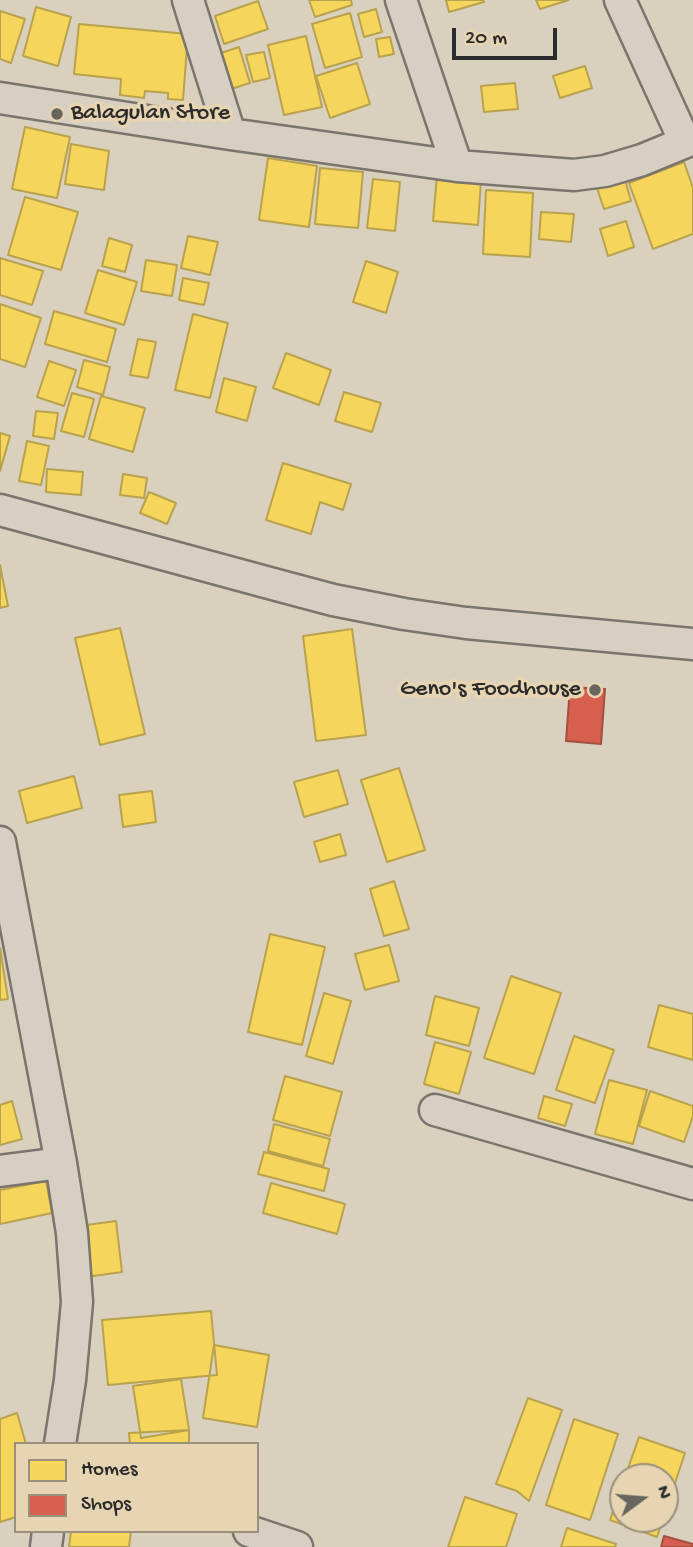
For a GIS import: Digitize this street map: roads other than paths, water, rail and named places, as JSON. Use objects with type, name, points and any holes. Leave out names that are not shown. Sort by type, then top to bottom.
[{"type":"street","points":[[188,0],[230,134]]},
{"type":"street","points":[[401,0],[457,166]]},
{"type":"street","points":[[0,98],[457,166],[574,175],[605,171],[642,160],[689,140],[620,0]]},
{"type":"street","points":[[0,510],[333,600],[404,614],[466,623],[693,644]]},
{"type":"street","points":[[0,842],[8,923],[61,1163],[72,1233],[77,1302],[70,1380],[60,1442]]},
{"type":"street","points":[[435,1110],[693,1184]]},
{"type":"street","points":[[0,1171],[61,1163]]},
{"type":"street","points":[[255,1533],[297,1547]]},
{"type":"place","name":"Balagulan Store","points":[[57,114]]},
{"type":"place","name":"Geno's Foodhouse","points":[[595,690]]}]
